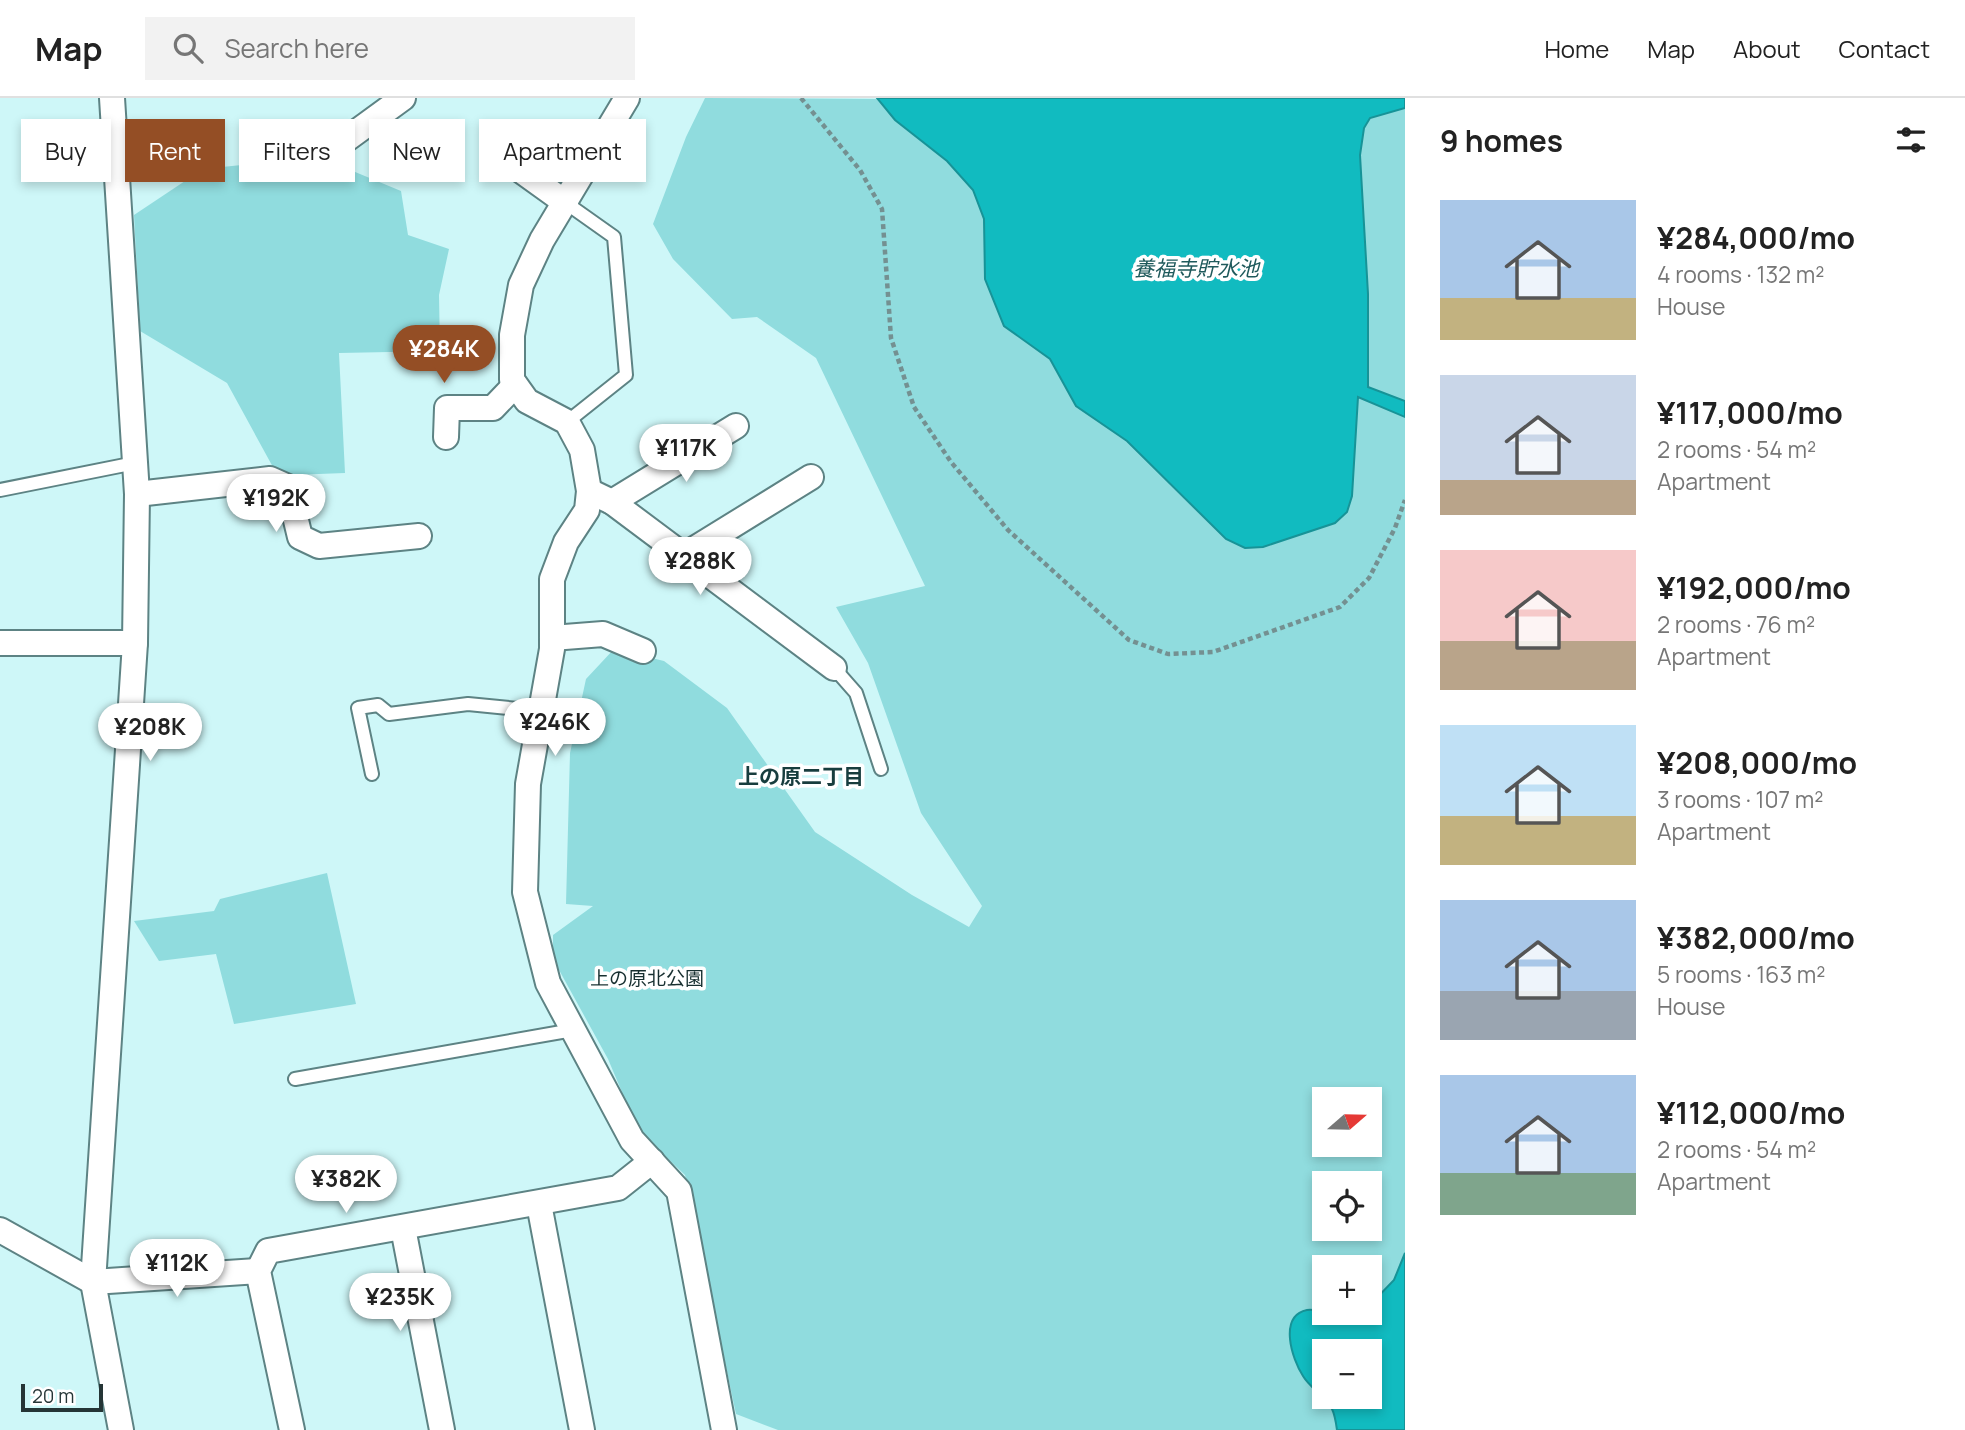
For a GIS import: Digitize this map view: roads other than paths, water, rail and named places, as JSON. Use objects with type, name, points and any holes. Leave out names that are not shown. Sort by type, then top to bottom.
[{"type":"street","points":[[113,98],[137,494],[135,643],[93,1282],[121,1430]]},
{"type":"street","points":[[355,133],[403,98]]},
{"type":"street","points":[[627,98],[542,240],[521,285],[512,335],[512,380],[527,401],[568,422],[582,450],[589,491],[587,510],[566,542],[552,579],[552,638],[528,784],[525,892],[548,983],[632,1140],[679,1191],[724,1430]]},
{"type":"street","points":[[537,182],[566,203]]},
{"type":"street","points":[[446,437],[447,408],[493,408],[515,384]]},
{"type":"street","points":[[612,502],[736,426]]},
{"type":"street","points":[[683,556],[811,477]]},
{"type":"street","points":[[137,494],[270,479],[288,487],[300,537],[319,546],[419,536]]},
{"type":"street","points":[[589,491],[612,502],[834,668]]},
{"type":"street","points":[[552,638],[603,634],[643,651]]},
{"type":"street","points":[[0,643],[135,643]]},
{"type":"street","points":[[292,1430],[258,1271],[268,1251],[618,1188],[652,1161]]},
{"type":"street","points":[[539,1204],[582,1430]]},
{"type":"street","points":[[403,1228],[442,1430]]},
{"type":"street","points":[[0,1230],[93,1282],[258,1271]]},
{"type":"lane","points":[[566,203],[614,237],[626,375],[568,422]]},
{"type":"lane","points":[[0,490],[135,463]]},
{"type":"lane","points":[[834,668],[856,693],[881,769]]},
{"type":"lane","points":[[372,774],[358,708],[378,705],[389,713],[468,704],[539,711]]},
{"type":"lane","points":[[295,1079],[573,1030]]},
{"type":"water","name":"養福寺貯水池","points":[[877,98],[1405,98],[1405,108],[1370,118],[1364,128],[1360,155],[1368,294],[1368,387],[1405,401],[1405,417],[1358,397],[1352,496],[1347,512],[1335,523],[1263,547],[1245,548],[1226,539],[1127,441],[1076,406],[1050,359],[1004,326],[985,279],[984,219],[973,190],[947,161],[895,120]]},
{"type":"water","points":[[1405,1253],[1405,1430],[1337,1430],[1332,1409],[1382,1409],[1382,1339],[1312,1339],[1312,1386],[1295,1359],[1290,1329],[1298,1314],[1307,1310],[1312,1310],[1312,1325],[1382,1325],[1382,1292],[1394,1280]]},
{"type":"district","name":"上の原二丁目","points":[[801,776]]},
{"type":"park label","name":"上の原北公園","points":[[647,978]]}]
